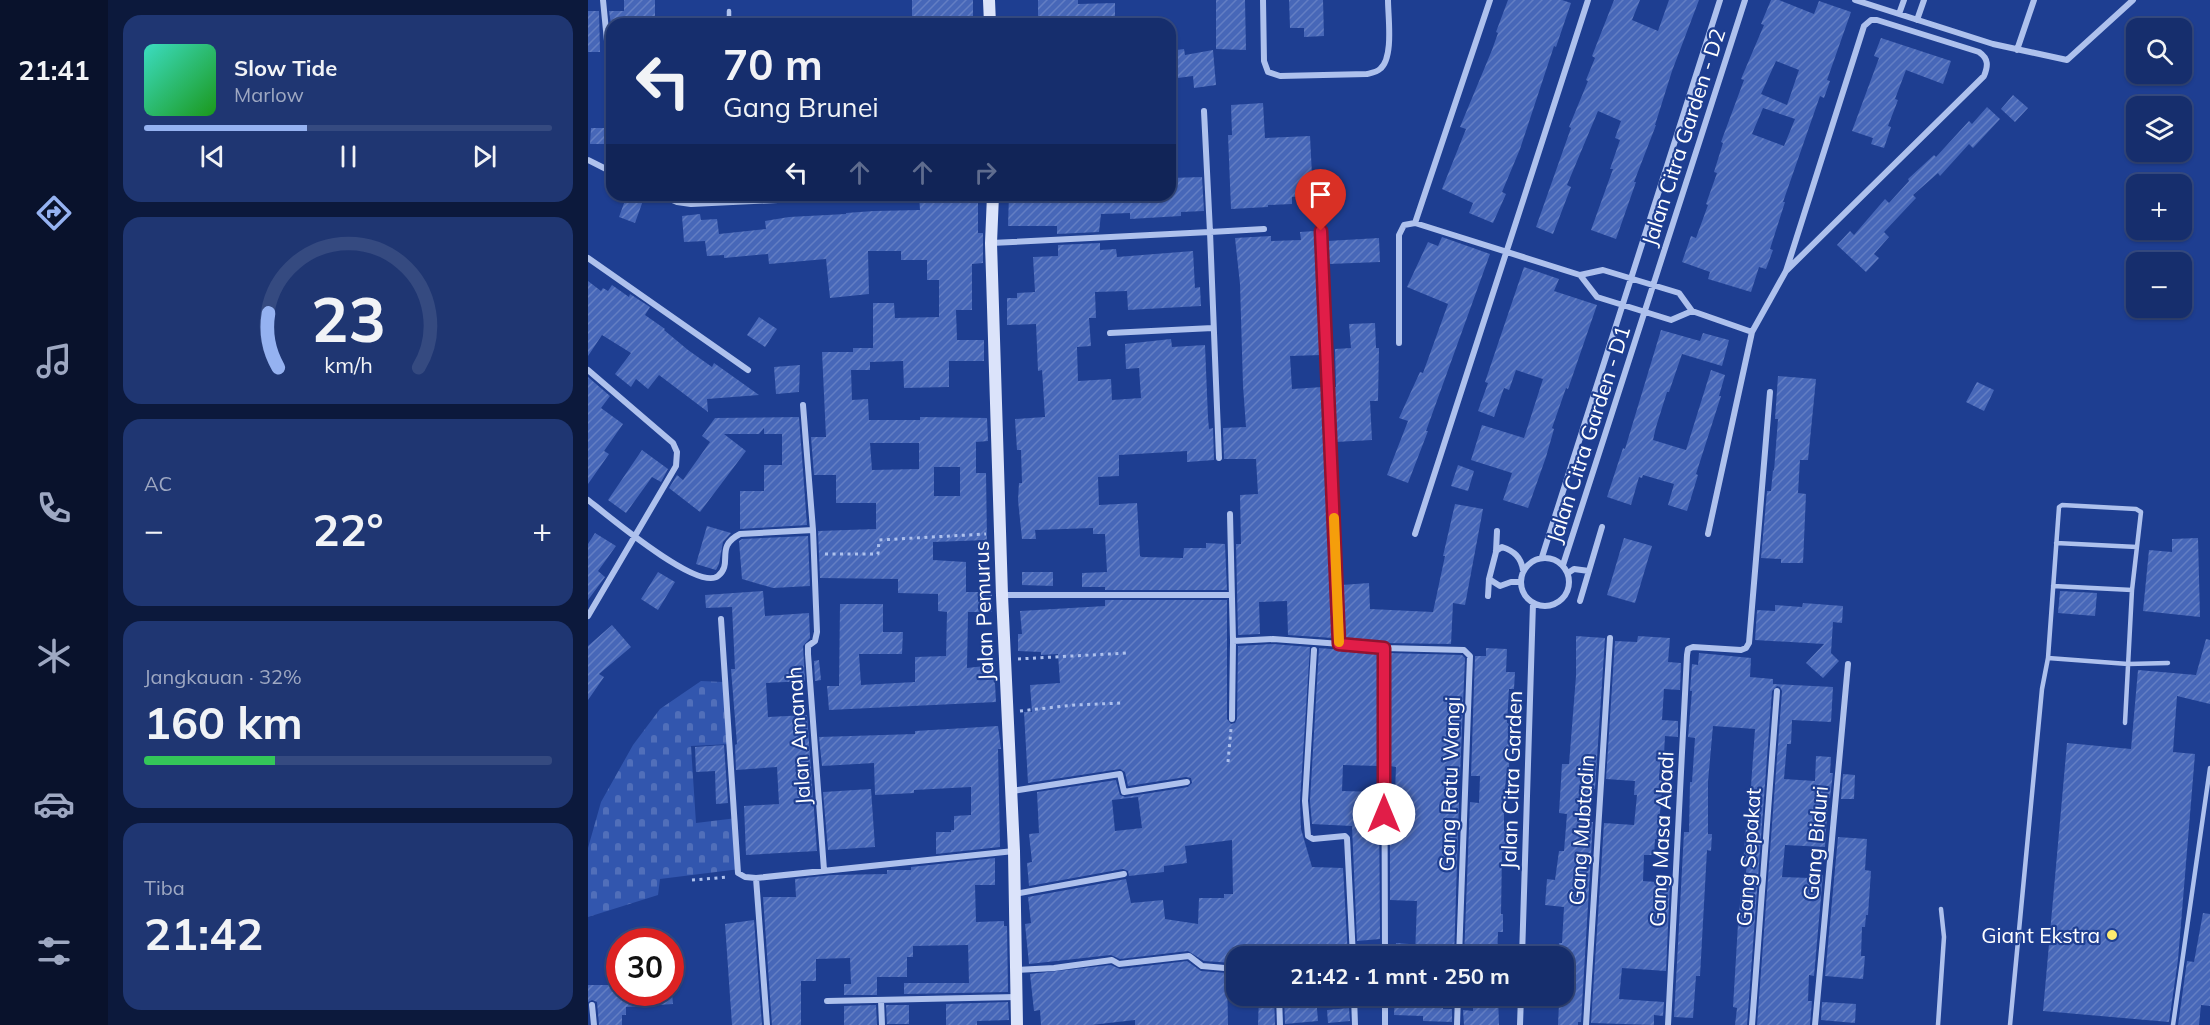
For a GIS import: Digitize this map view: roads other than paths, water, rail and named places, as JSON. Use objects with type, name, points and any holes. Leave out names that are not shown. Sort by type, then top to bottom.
[{"type":"street","points":[[603,0],[606,31]]},
{"type":"street","points":[[989,0],[990,18]]},
{"type":"street","points":[[1263,0],[1264,61],[1268,72],[1280,76],[1367,74],[1380,70],[1387,61],[1389,44],[1388,0]]},
{"type":"street","points":[[1412,223],[1490,0]]},
{"type":"street","points":[[1415,534],[1588,0]]},
{"type":"street","points":[[1542,557],[1720,0]]},
{"type":"street","name":"Jalan Citra Garden - D2","points":[[1644,312],[1745,0]]},
{"type":"street","points":[[1855,0],[2017,50],[2067,60],[2133,0]]},
{"type":"street","points":[[1899,14],[1904,0]]},
{"type":"street","points":[[1917,20],[1924,0]]},
{"type":"street","points":[[2017,50],[2034,0]]},
{"type":"street","points":[[1708,534],[1752,332],[1786,271],[1862,30],[1867,22],[1877,20],[1979,52],[1985,56],[1988,64],[1984,76],[1786,271]]},
{"type":"street","points":[[1204,111],[1219,458]]},
{"type":"street","points":[[588,160],[606,169]]},
{"type":"street","points":[[675,201],[691,204],[756,201]]},
{"type":"street","name":"Jalan Pemurus","points":[[993,201],[991,243],[1004,660],[1014,851],[1017,1025]]},
{"type":"street","points":[[1320,208],[1339,644],[1341,644]]},
{"type":"street","points":[[1399,343],[1399,235],[1404,225],[1412,223],[1580,275],[1603,270],[1653,284],[1679,293],[1692,311],[1752,332]]},
{"type":"street","points":[[991,243],[1264,229]]},
{"type":"street","points":[[588,258],[748,370]]},
{"type":"street","points":[[1580,275],[1597,297],[1622,306],[1671,320],[1692,311]]},
{"type":"street","name":"Jalan Citra Garden - D1","points":[[1563,565],[1644,312]]},
{"type":"street","points":[[1110,333],[1213,328]]},
{"type":"street","points":[[588,370],[673,443],[677,452],[676,466],[588,616]]},
{"type":"street","name":"Gang Masa Abadi","points":[[1668,1025],[1687,655],[1688,649],[1693,647],[1741,650],[1749,643],[1770,392]]},
{"type":"street","name":"Jalan Amanah","points":[[803,405],[813,530],[817,632],[815,641],[808,646],[808,654],[824,870]]},
{"type":"street","points":[[588,500],[668,561],[705,578],[714,578],[720,574],[724,566],[726,546],[731,538],[740,534],[813,530]]},
{"type":"street","points":[[1230,514],[1232,719]]},
{"type":"street","points":[[1580,601],[1602,526]]},
{"type":"street","points":[[1488,596],[1489,579],[1496,552],[1497,531]]},
{"type":"street","points":[[1496,552],[1502,547],[1514,552],[1520,558],[1523,570],[1521,582],[1523,592],[1533,603],[1550,606],[1557,603],[1568,590],[1568,573],[1557,560],[1542,557],[1535,559],[1523,570]]},
{"type":"street","points":[[1568,573],[1574,569],[1589,570]]},
{"type":"street","points":[[1489,579],[1500,586],[1511,582],[1521,582]]},
{"type":"street","points":[[1568,590],[1579,590],[1584,587]]},
{"type":"street","points":[[1002,595],[1231,595]]},
{"type":"street","name":"Jalan Citra Garden","points":[[1522,946],[1533,603]]},
{"type":"street","points":[[721,619],[738,873],[745,878],[756,878],[1014,851]]},
{"type":"street","name":"Gang Mubtadin","points":[[1586,1025],[1610,638]]},
{"type":"street","name":"Gang Ratu Wangi","points":[[1233,641],[1274,639],[1384,648],[1464,650],[1470,656],[1460,946]]},
{"type":"street","points":[[1384,648],[1385,946]]},
{"type":"street","points":[[1314,650],[1305,801],[1308,836],[1312,839],[1345,836],[1347,838],[1352,946]]},
{"type":"street","name":"Gang Biduri","points":[[1815,1025],[1848,664]]},
{"type":"street","name":"Gang Sepakat","points":[[1752,1025],[1777,691]]},
{"type":"street","points":[[1011,791],[1120,774],[1124,792],[1187,782]]},
{"type":"street","points":[[1015,894],[1124,874]]},
{"type":"street","points":[[756,878],[767,1025]]},
{"type":"street","points":[[1015,970],[1054,968],[1112,960],[1119,964],[1189,956],[1202,966],[1226,968]]},
{"type":"street","points":[[828,1001],[1018,997]]},
{"type":"street","points":[[881,1000],[882,1025]]},
{"type":"street","points":[[592,1005],[594,1025]]},
{"type":"street","points":[[1279,1006],[1280,1025]]},
{"type":"street","points":[[1354,1006],[1355,1025]]},
{"type":"street","points":[[1385,1006],[1385,1025]]},
{"type":"street","points":[[1457,1025],[1458,1006]]},
{"type":"street","points":[[1520,1025],[1521,1006]]},
{"type":"lane","points":[[729,11],[729,18]]},
{"type":"lane","points":[[2010,1025],[2041,701],[2048,658],[2058,510],[2062,505],[2133,507],[2140,512],[2132,590],[2125,723]]},
{"type":"lane","points":[[2056,543],[2137,547]]},
{"type":"lane","points":[[2053,586],[2132,590]]},
{"type":"lane","points":[[2048,658],[2128,664],[2168,663]]},
{"type":"lane","points":[[2173,1025],[2210,768]]},
{"type":"lane","points":[[1938,1025],[1944,937],[1941,909]]},
{"type":"place","name":"Giant Ekstra","points":[[2112,935]]}]
